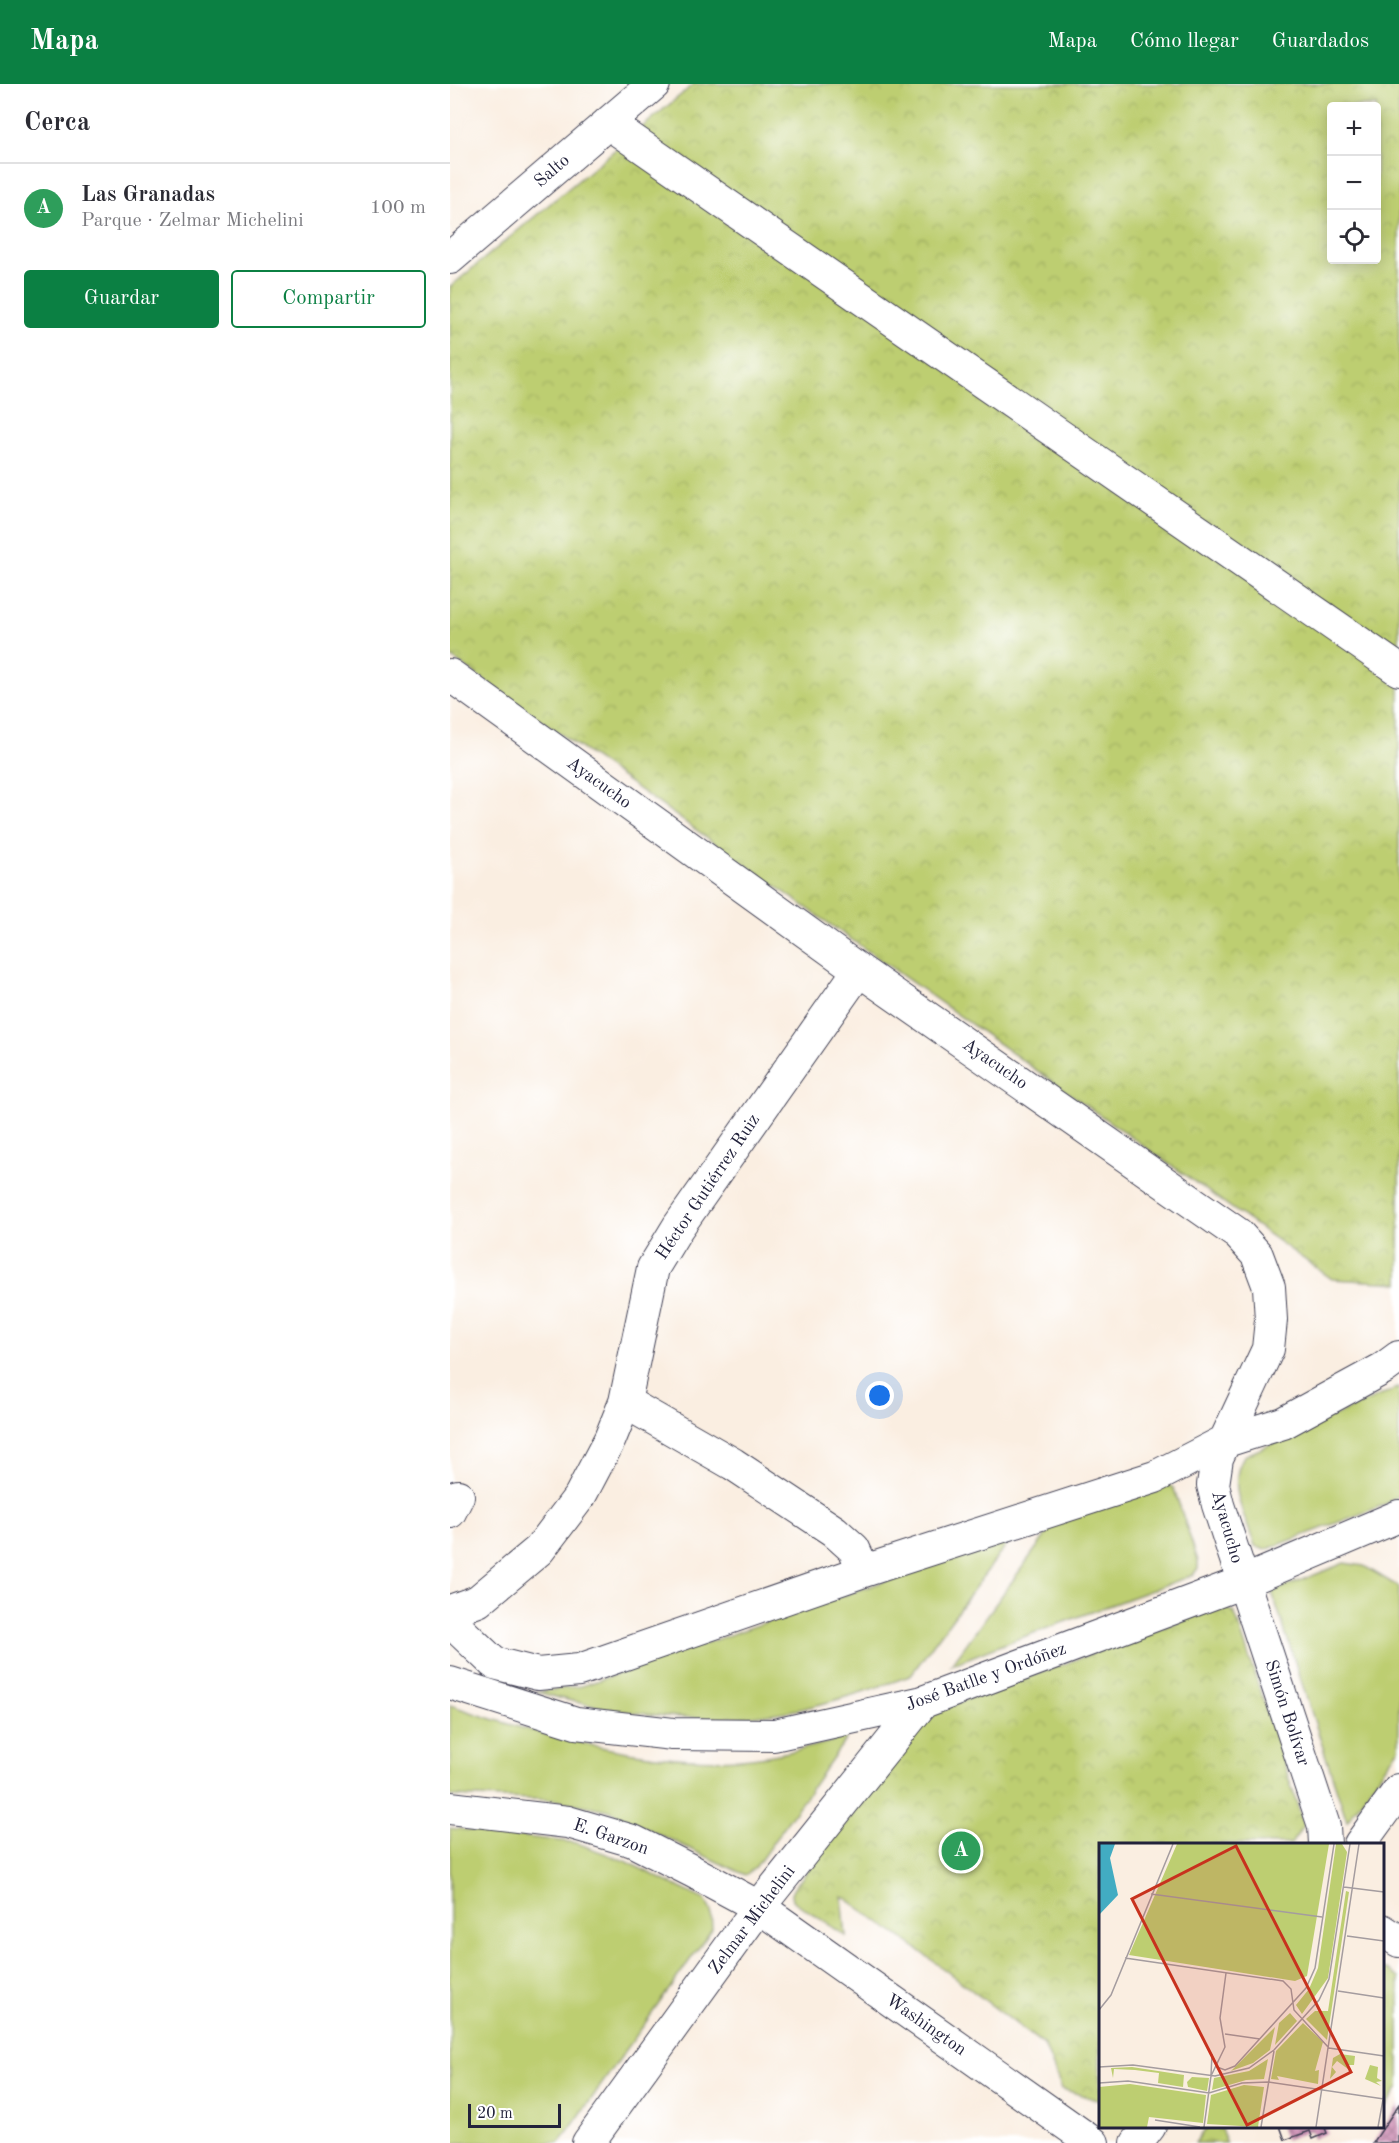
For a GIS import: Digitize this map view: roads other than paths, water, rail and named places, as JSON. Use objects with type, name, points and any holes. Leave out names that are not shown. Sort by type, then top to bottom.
[{"type":"street","name":"Salto","points":[[450,258],[654,84]]},
{"type":"street","points":[[608,123],[1399,670]]},
{"type":"street","name":"Ayacucho","points":[[450,675],[859,970],[1229,1227],[1257,1255],[1269,1287],[1271,1320],[1268,1349],[1223,1442],[1217,1458],[1213,1485],[1243,1582]]},
{"type":"street","name":"Héctor Gutiérrez Ruiz","points":[[450,1611],[478,1601],[539,1550],[580,1496],[610,1439],[624,1402],[653,1268],[684,1217],[859,970]]},
{"type":"street","points":[[450,1621],[494,1663],[538,1674],[579,1670],[864,1571],[1155,1477],[1223,1442],[1283,1423],[1384,1368],[1399,1357]]},
{"type":"street","points":[[624,1402],[733,1464],[834,1531],[854,1549],[864,1571]]},
{"type":"street","name":"José Batlle y Ordóñez","points":[[450,1683],[576,1723],[673,1734],[774,1735],[923,1702],[1243,1582],[1399,1516]]},
{"type":"street","name":"Simón Bolívar","points":[[1243,1582],[1324,1826],[1325,1843]]},
{"type":"street","name":"Zelmar Michelini","points":[[588,2143],[759,1907],[923,1702]]},
{"type":"street","points":[[1361,1843],[1399,1790]]},
{"type":"street","name":"E. Garzon","points":[[450,1808],[568,1822],[633,1841],[759,1907]]},
{"type":"street","name":"Washington","points":[[759,1907],[1093,2143]]},
{"type":"street","points":[[1384,1931],[1399,1941]]},
{"type":"street","points":[[1137,2143],[1149,2128]]},
{"type":"place","name":"Las Granadas","points":[[961,1851]]}]
